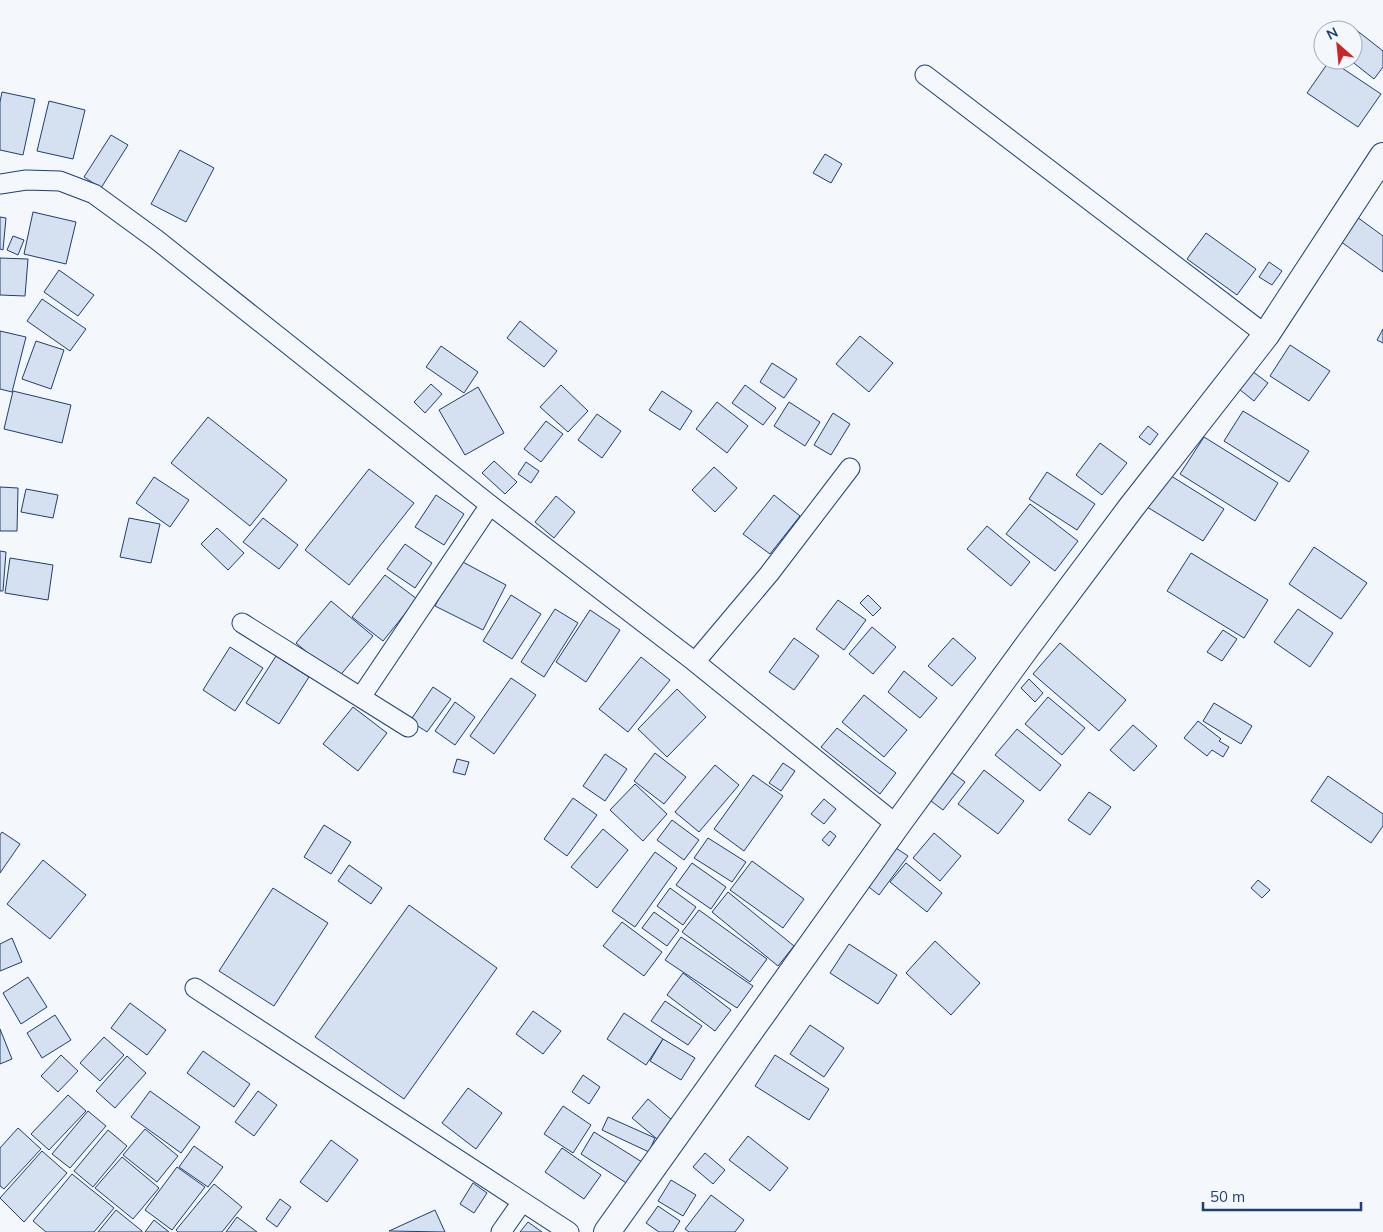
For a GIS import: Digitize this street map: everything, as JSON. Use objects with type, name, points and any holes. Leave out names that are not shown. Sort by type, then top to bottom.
[{"type":"main road","points":[[606,1232],[897,825],[1130,509],[1266,335],[1383,156]]},
{"type":"street","points":[[925,75],[1266,335]]},
{"type":"street","points":[[0,184],[26,180],[60,181],[94,194],[157,240],[490,505],[695,662],[897,825]]},
{"type":"street","points":[[695,662],[769,574],[850,468]]},
{"type":"street","points":[[361,697],[490,505]]},
{"type":"street","points":[[242,622],[408,727]]},
{"type":"street","points":[[195,988],[570,1232]]},
{"type":"street","points":[[501,1232],[522,1202]]},
{"type":"building","points":[[1363,35],[1383,51],[1383,67],[1374,79],[1363,70]]},
{"type":"building","points":[[1323,70],[1345,70],[1381,94],[1358,127],[1307,93]]},
{"type":"building","points":[[2,92],[35,99],[23,155],[0,150],[0,102]]},
{"type":"building","points":[[49,101],[85,110],[73,159],[37,151]]},
{"type":"building","points":[[111,135],[128,145],[101,188],[84,177]]},
{"type":"building","points":[[180,150],[214,168],[186,222],[151,204]]},
{"type":"building","points":[[825,154],[842,164],[831,183],[813,173]]},
{"type":"building","points":[[33,212],[76,222],[66,264],[24,254]]},
{"type":"building","points":[[0,217],[6,218],[3,250],[0,249]]},
{"type":"building","points":[[1357,217],[1383,236],[1383,272],[1340,241]]},
{"type":"building","points":[[1206,233],[1256,269],[1237,295],[1187,259]]},
{"type":"building","points":[[13,236],[24,240],[18,255],[7,250]]},
{"type":"building","points":[[0,258],[28,259],[25,296],[0,295]]},
{"type":"building","points":[[1269,262],[1282,271],[1272,285],[1259,277]]},
{"type":"building","points":[[59,270],[94,295],[78,316],[44,292]]},
{"type":"building","points":[[42,299],[86,329],[70,351],[27,321]]},
{"type":"building","points":[[520,321],[557,351],[544,367],[507,338]]},
{"type":"building","points":[[1383,329],[1383,343],[1377,340]]},
{"type":"building","points":[[0,331],[26,337],[12,392],[0,389]]},
{"type":"building","points":[[860,336],[893,363],[869,392],[836,364]]},
{"type":"building","points":[[36,341],[64,350],[51,389],[22,379]]},
{"type":"building","points":[[1290,345],[1330,371],[1309,401],[1270,376]]},
{"type":"building","points":[[441,346],[478,372],[464,393],[426,367]]},
{"type":"building","points":[[772,363],[797,379],[784,398],[760,382]]},
{"type":"building","points":[[1248,368],[1268,383],[1254,401],[1234,385]]},
{"type":"building","points":[[431,384],[442,394],[425,413],[414,402]]},
{"type":"building","points":[[561,385],[588,411],[568,432],[540,407]]},
{"type":"building","points":[[745,385],[776,408],[763,425],[732,403]]},
{"type":"building","points":[[478,387],[504,433],[465,455],[439,410]]},
{"type":"building","points":[[13,391],[71,405],[62,443],[4,429]]},
{"type":"building","points":[[662,391],[692,411],[680,430],[649,410]]},
{"type":"building","points":[[717,402],[748,426],[727,453],[696,429]]},
{"type":"building","points":[[789,402],[820,422],[805,446],[774,426]]},
{"type":"building","points":[[1243,411],[1309,451],[1289,482],[1224,441]]},
{"type":"building","points":[[833,413],[850,424],[831,455],[814,445]]},
{"type":"building","points":[[597,414],[621,431],[602,458],[578,440]]},
{"type":"building","points":[[208,417],[287,480],[250,526],[171,463]]},
{"type":"building","points":[[546,421],[563,434],[541,462],[524,449]]},
{"type":"building","points":[[1148,426],[1158,434],[1150,445],[1139,437]]},
{"type":"building","points":[[1204,437],[1278,483],[1255,521],[1180,474]]},
{"type":"building","points":[[1100,443],[1127,463],[1102,495],[1076,475]]},
{"type":"building","points":[[494,461],[517,482],[505,494],[482,473]]},
{"type":"building","points":[[526,462],[539,471],[531,483],[518,474]]},
{"type":"building","points":[[714,467],[737,488],[715,512],[692,490]]},
{"type":"building","points":[[369,469],[414,503],[349,585],[305,550]]},
{"type":"building","points":[[1047,472],[1095,504],[1077,530],[1029,499]]},
{"type":"building","points":[[1168,474],[1224,509],[1203,541],[1147,507]]},
{"type":"building","points":[[154,477],[189,500],[170,527],[136,503]]},
{"type":"building","points":[[0,487],[18,488],[17,531],[0,531]]},
{"type":"building","points":[[26,489],[58,495],[53,518],[21,512]]},
{"type":"building","points":[[436,495],[464,514],[444,545],[415,527]]},
{"type":"building","points":[[774,495],[800,516],[770,554],[743,534]]},
{"type":"building","points":[[556,496],[575,512],[554,538],[535,522]]},
{"type":"building","points":[[1030,504],[1078,541],[1055,571],[1006,534]]},
{"type":"building","points":[[129,518],[160,524],[151,563],[120,557]]},
{"type":"building","points":[[263,518],[298,545],[279,569],[243,542]]},
{"type":"building","points":[[987,526],[1030,562],[1011,586],[967,549]]},
{"type":"building","points":[[217,528],[244,553],[228,570],[201,544]]},
{"type":"building","points":[[405,544],[432,563],[415,588],[387,569]]},
{"type":"building","points":[[1314,547],[1367,583],[1341,619],[1289,584]]},
{"type":"building","points":[[0,551],[6,552],[3,591],[0,591]]},
{"type":"building","points":[[1191,553],[1268,600],[1244,638],[1167,591]]},
{"type":"building","points":[[10,558],[53,565],[48,600],[5,593]]},
{"type":"building","points":[[459,560],[506,585],[483,630],[435,606]]},
{"type":"building","points":[[385,575],[417,599],[383,641],[352,617]]},
{"type":"building","points":[[511,595],[541,614],[512,659],[483,641]]},
{"type":"building","points":[[868,595],[881,608],[873,616],[860,603]]},
{"type":"building","points":[[838,600],[866,620],[844,650],[816,629]]},
{"type":"building","points":[[331,601],[373,636],[338,678],[296,643]]},
{"type":"building","points":[[555,609],[578,623],[544,677],[521,662]]},
{"type":"building","points":[[1298,609],[1333,633],[1310,667],[1274,642]]},
{"type":"building","points":[[590,610],[620,630],[586,682],[556,662]]},
{"type":"building","points":[[872,627],[896,647],[873,674],[849,654]]},
{"type":"building","points":[[1223,630],[1237,639],[1222,661],[1207,652]]},
{"type":"building","points":[[794,638],[819,656],[794,690],[769,672]]},
{"type":"building","points":[[953,638],[976,658],[952,686],[928,666]]},
{"type":"building","points":[[1060,643],[1126,700],[1099,731],[1033,674]]},
{"type":"building","points":[[230,647],[263,668],[235,711],[203,690]]},
{"type":"building","points":[[276,656],[309,677],[279,724],[246,703]]},
{"type":"building","points":[[641,657],[670,680],[628,732],[599,709]]},
{"type":"building","points":[[904,671],[937,698],[920,718],[888,692]]},
{"type":"building","points":[[511,678],[536,695],[494,754],[470,736]]},
{"type":"building","points":[[1029,679],[1043,693],[1035,702],[1021,688]]},
{"type":"building","points":[[433,687],[451,699],[427,732],[410,721]]},
{"type":"building","points":[[677,689],[706,717],[667,757],[638,729]]},
{"type":"building","points":[[864,695],[907,730],[884,757],[842,722]]},
{"type":"building","points":[[1048,697],[1085,728],[1062,755],[1025,724]]},
{"type":"building","points":[[455,702],[475,717],[455,745],[435,731]]},
{"type":"building","points":[[1214,703],[1252,726],[1241,744],[1203,721]]},
{"type":"building","points":[[353,707],[387,733],[358,771],[323,744]]},
{"type":"building","points":[[1198,721],[1221,739],[1219,741],[1229,747],[1223,757],[1212,750],[1207,756],[1184,738]]},
{"type":"building","points":[[1133,725],[1157,746],[1134,771],[1110,750]]},
{"type":"building","points":[[837,728],[896,773],[880,794],[821,747]]},
{"type":"building","points":[[1017,729],[1061,765],[1040,791],[995,755]]},
{"type":"building","points":[[655,753],[686,777],[664,804],[634,781]]},
{"type":"building","points":[[605,754],[627,769],[605,801],[583,786]]},
{"type":"building","points":[[457,759],[469,762],[465,775],[453,772]]},
{"type":"building","points":[[783,763],[795,771],[781,791],[769,783]]},
{"type":"building","points":[[715,765],[739,785],[699,832],[675,812]]},
{"type":"building","points":[[948,770],[965,782],[943,810],[927,798]]},
{"type":"building","points":[[984,770],[1024,801],[998,834],[958,804]]},
{"type":"building","points":[[753,775],[783,796],[744,851],[714,829]]},
{"type":"building","points":[[1328,776],[1383,814],[1383,826],[1371,843],[1311,801]]},
{"type":"building","points":[[635,784],[667,814],[643,841],[610,810]]},
{"type":"building","points":[[1089,792],[1111,807],[1090,835],[1068,820]]},
{"type":"building","points":[[573,798],[597,815],[567,856],[544,839]]},
{"type":"building","points":[[824,799],[836,809],[824,824],[811,814]]},
{"type":"building","points":[[672,820],[699,840],[684,860],[657,840]]},
{"type":"building","points":[[324,825],[351,842],[331,874],[304,857]]},
{"type":"building","points":[[603,829],[628,850],[597,888],[571,867]]},
{"type":"building","points":[[830,831],[836,836],[829,846],[822,840]]},
{"type":"building","points":[[2,832],[20,844],[0,873],[0,835]]},
{"type":"building","points":[[934,833],[961,856],[940,881],[913,858]]},
{"type":"building","points":[[708,838],[746,862],[732,882],[694,858]]},
{"type":"building","points":[[893,846],[908,856],[879,895],[865,884]]},
{"type":"building","points":[[655,852],[677,868],[635,927],[612,911]]},
{"type":"building","points":[[43,860],[86,895],[50,939],[7,904]]},
{"type":"building","points":[[752,861],[804,899],[783,928],[730,890]]},
{"type":"building","points":[[692,863],[726,887],[711,909],[676,885]]},
{"type":"building","points":[[906,863],[942,893],[927,912],[890,882]]},
{"type":"building","points":[[349,865],[382,888],[371,904],[338,881]]},
{"type":"building","points":[[1258,880],[1270,890],[1262,898],[1251,888]]},
{"type":"building","points":[[273,888],[328,923],[274,1006],[219,971]]},
{"type":"building","points":[[670,888],[696,907],[683,925],[657,906]]},
{"type":"building","points":[[728,892],[794,946],[778,966],[712,912]]},
{"type":"building","points":[[409,905],[497,968],[404,1099],[315,1037]]},
{"type":"building","points":[[699,910],[767,959],[750,982],[682,932]]},
{"type":"building","points":[[654,912],[679,930],[667,946],[642,928]]},
{"type":"building","points":[[622,922],[662,952],[644,976],[603,946]]},
{"type":"building","points":[[681,937],[753,986],[737,1008],[665,960]]},
{"type":"building","points":[[12,938],[22,962],[0,971],[0,944]]},
{"type":"building","points":[[935,941],[980,983],[951,1015],[906,973]]},
{"type":"building","points":[[849,944],[897,975],[878,1004],[830,973]]},
{"type":"building","points":[[683,973],[731,1010],[715,1031],[667,995]]},
{"type":"building","points":[[28,977],[47,1007],[21,1024],[3,993]]},
{"type":"building","points":[[665,1001],[702,1026],[688,1045],[651,1021]]},
{"type":"building","points":[[130,1003],[166,1030],[147,1055],[111,1028]]},
{"type":"building","points":[[533,1011],[561,1031],[543,1054],[516,1034]]},
{"type":"building","points":[[624,1013],[663,1039],[646,1065],[607,1039]]},
{"type":"building","points":[[55,1015],[71,1040],[42,1058],[27,1033]]},
{"type":"building","points":[[810,1025],[844,1048],[824,1077],[790,1054]]},
{"type":"building","points":[[0,1029],[12,1059],[0,1064]]},
{"type":"building","points":[[104,1037],[124,1055],[100,1081],[80,1063]]},
{"type":"building","points":[[663,1039],[695,1058],[681,1080],[650,1061]]},
{"type":"building","points":[[203,1051],[250,1084],[234,1107],[187,1073]]},
{"type":"building","points":[[61,1055],[78,1071],[58,1092],[41,1076]]},
{"type":"building","points":[[775,1055],[829,1089],[809,1120],[755,1086]]},
{"type":"building","points":[[127,1056],[146,1073],[115,1108],[96,1091]]},
{"type":"building","points":[[583,1075],[600,1087],[589,1104],[572,1092]]},
{"type":"building","points":[[468,1088],[502,1113],[476,1149],[442,1123]]},
{"type":"building","points":[[150,1091],[200,1127],[181,1153],[131,1117]]},
{"type":"building","points":[[258,1091],[277,1105],[254,1136],[235,1122]]},
{"type":"building","points":[[68,1095],[86,1111],[49,1150],[31,1134]]},
{"type":"building","points":[[648,1099],[673,1121],[657,1139],[632,1118]]},
{"type":"building","points":[[563,1106],[591,1125],[573,1153],[544,1134]]},
{"type":"building","points":[[88,1111],[106,1126],[70,1168],[52,1154]]},
{"type":"building","points":[[608,1117],[655,1138],[649,1152],[602,1130]]},
{"type":"building","points":[[18,1128],[41,1149],[4,1189],[0,1186],[0,1148]]},
{"type":"building","points":[[145,1129],[178,1156],[157,1182],[123,1155]]},
{"type":"building","points":[[108,1130],[127,1146],[93,1187],[74,1171]]},
{"type":"building","points":[[594,1132],[642,1162],[628,1184],[581,1154]]},
{"type":"building","points":[[748,1136],[788,1168],[770,1191],[729,1160]]},
{"type":"building","points":[[331,1140],[358,1160],[327,1202],[300,1182]]},
{"type":"building","points":[[194,1146],[223,1167],[208,1187],[179,1167]]},
{"type":"building","points":[[562,1148],[601,1175],[584,1199],[545,1172]]},
{"type":"building","points":[[42,1151],[67,1173],[24,1222],[0,1198]]},
{"type":"building","points":[[705,1153],[725,1170],[713,1184],[693,1167]]},
{"type":"building","points":[[122,1157],[159,1188],[133,1219],[95,1188]]},
{"type":"building","points":[[177,1167],[205,1187],[172,1230],[145,1210]]},
{"type":"building","points":[[72,1174],[114,1208],[94,1232],[46,1232],[33,1221]]},
{"type":"building","points":[[671,1180],[696,1195],[683,1216],[658,1201]]},
{"type":"building","points":[[473,1183],[487,1193],[474,1213],[460,1204]]},
{"type":"building","points":[[214,1184],[242,1207],[222,1232],[178,1232],[176,1230]]},
{"type":"building","points":[[711,1195],[744,1220],[735,1232],[689,1232],[685,1229]]},
{"type":"building","points":[[280,1199],[291,1207],[277,1227],[266,1219]]},
{"type":"building","points":[[658,1206],[680,1221],[673,1232],[659,1232],[646,1223]]},
{"type":"building","points":[[116,1210],[142,1231],[142,1232],[98,1232]]},
{"type":"building","points":[[435,1210],[445,1232],[389,1231]]},
{"type":"building","points":[[237,1217],[257,1232],[226,1232]]},
{"type":"building","points":[[154,1220],[169,1232],[145,1232]]},
{"type":"building","points":[[528,1222],[542,1232],[520,1232]]}]
